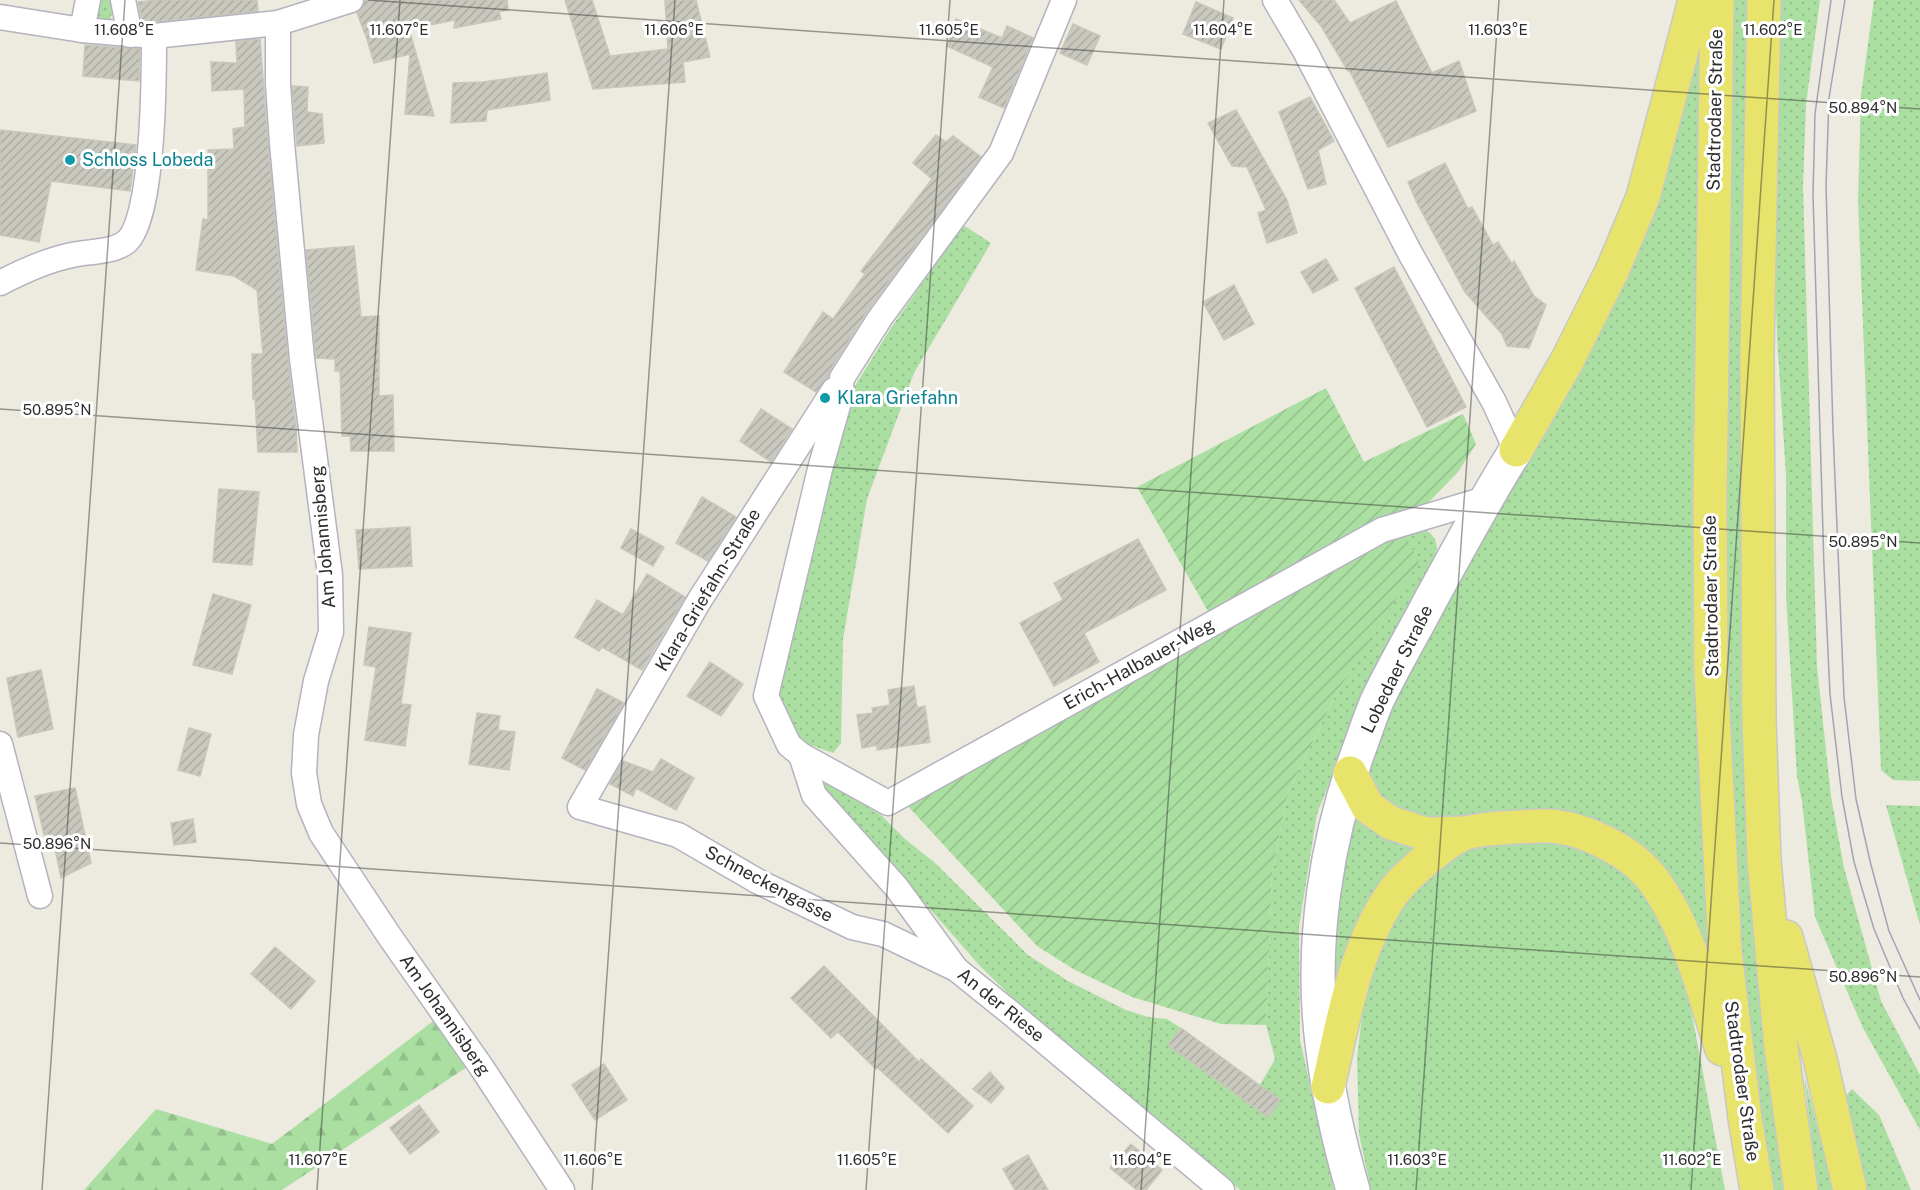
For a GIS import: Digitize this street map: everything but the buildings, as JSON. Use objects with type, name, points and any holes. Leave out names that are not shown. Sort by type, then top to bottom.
[{"type":"main road","points":[[1516,450],[1567,361],[1613,269],[1643,197],[1695,0]]},
{"type":"main road","name":"Stadtrodaer Straße","points":[[1717,0],[1710,500],[1711,673],[1725,952],[1745,1118],[1757,1190]]},
{"type":"main road","points":[[1764,0],[1757,331],[1756,501],[1759,718],[1764,861],[1781,1047],[1801,1190]]},
{"type":"main road","name":"Lobedaer Straße","points":[[1353,1190],[1328,1087],[1318,993],[1325,879],[1336,824],[1350,773],[1376,703],[1485,499],[1516,450]]},
{"type":"main road","points":[[1350,773],[1368,807],[1391,823],[1426,834],[1551,826],[1594,837],[1631,857],[1652,879],[1670,905],[1691,954],[1745,1118]]},
{"type":"main road","points":[[1328,1087],[1361,958],[1390,897],[1409,873],[1436,851],[1465,833]]},
{"type":"main road","points":[[1764,861],[1820,1059],[1850,1190]]},
{"type":"street","points":[[82,30],[88,0]]},
{"type":"street","points":[[123,0],[130,35]]},
{"type":"street","points":[[0,17],[82,30],[154,36],[278,23],[351,0]]},
{"type":"street","name":"Klara-Griefahn-Straße","points":[[580,807],[699,601],[880,318],[1001,153],[1064,0]]},
{"type":"street","points":[[1275,0],[1305,51],[1410,253],[1494,402],[1516,450]]},
{"type":"street","name":"Am Johannisberg","points":[[278,23],[278,84],[282,143],[302,358],[330,575],[331,632],[316,681],[306,735],[304,773],[309,804],[321,832],[562,1190]]},
{"type":"street","points":[[0,283],[38,264],[117,246],[126,242],[135,229],[142,205],[149,156],[154,36]]},
{"type":"street","name":"Klara-Griefahn-Straße","points":[[801,755],[789,745],[766,696],[820,469],[839,402],[842,378]]},
{"type":"street","name":"Erich-Halbauer-Weg","points":[[801,755],[888,803],[1382,530],[1485,499]]},
{"type":"street","points":[[0,744],[40,896]]},
{"type":"street","name":"An der Riese","points":[[801,755],[813,795],[897,888],[956,969],[1222,1190]]},
{"type":"street","name":"Schneckengasse","points":[[580,807],[678,835],[759,882],[800,902],[852,927],[883,934],[956,969]]},
{"type":"green space","points":[[94,0],[111,0],[113,10],[110,20],[98,24],[91,17]]},
{"type":"green space","points":[[1733,0],[1748,0],[1741,522],[1745,739],[1786,1190],[1772,1190],[1757,1088],[1745,985],[1731,779],[1727,469]]},
{"type":"green space","points":[[1780,0],[1820,0],[1806,104],[1803,186],[1817,667],[1831,796],[1844,868],[1881,1001],[1920,1075],[1920,1130],[1863,1028],[1815,917],[1797,776],[1786,596],[1786,475],[1777,337],[1774,241]]},
{"type":"green space","points":[[1874,0],[1920,0],[1920,781],[1893,780],[1881,770],[1858,201],[1861,95]]},
{"type":"green space","points":[[1701,35],[1701,800],[1707,918],[1714,992],[1644,857],[1389,812],[1368,777],[1369,766],[1403,683],[1533,451]]},
{"type":"green space","points":[[963,225],[991,243],[914,373],[867,499],[843,639],[841,743],[833,753],[805,743],[786,731],[777,698],[847,399],[889,331]]},
{"type":"green space","points":[[1326,388],[1364,462],[1463,414],[1476,444],[1458,472],[1428,503],[1380,522],[1209,613],[1137,487]]},
{"type":"green space","points":[[1402,529],[1424,529],[1430,533],[1437,547],[1435,557],[1430,572],[1402,618],[1362,701],[1317,814],[1299,927],[1300,1040],[1334,1190],[1240,1190],[1019,1004],[979,965],[824,788],[824,784],[826,782],[881,815],[905,839],[935,863],[1028,955],[1068,981],[1126,1010],[1148,1017],[1167,1019],[1181,1028],[1168,1045],[1268,1117],[1280,1100],[1260,1085],[1275,1059],[1266,1025],[1272,873],[1288,792],[1338,691],[1418,562]]},
{"type":"green space","points":[[1402,529],[1419,562],[1338,691],[1288,792],[1272,873],[1266,1025],[1221,1024],[1132,997],[1075,970],[1037,946],[905,803]]},
{"type":"green space","points":[[1886,805],[1920,806],[1920,925]]},
{"type":"green space","points":[[1356,815],[1425,842],[1334,990],[1340,887]]},
{"type":"green space","points":[[1487,842],[1565,842],[1608,860],[1634,881],[1662,917],[1687,988],[1725,1190],[1371,1190],[1359,1134],[1357,1057],[1364,1000],[1388,927],[1420,881],[1464,849]]},
{"type":"green space","points":[[453,1006],[488,1053],[282,1190],[84,1190],[156,1109],[272,1144]]},
{"type":"green space","points":[[1804,1075],[1833,1190],[1818,1190]]},
{"type":"green space","points":[[1852,1089],[1879,1115],[1911,1190],[1866,1190],[1846,1096]]},
{"type":"tram line","points":[[1831,0],[1815,114],[1813,195],[1830,694],[1842,797],[1854,862],[1874,929],[1903,998],[1920,1029]]},
{"type":"tram line","points":[[1845,0],[1829,98],[1826,186],[1844,697],[1856,799],[1871,865],[1889,931],[1920,1000]]},
{"type":"place","name":"Schloss Lobeda","points":[[70,160]]},
{"type":"place","name":"Klara Griefahn","points":[[825,398]]}]
